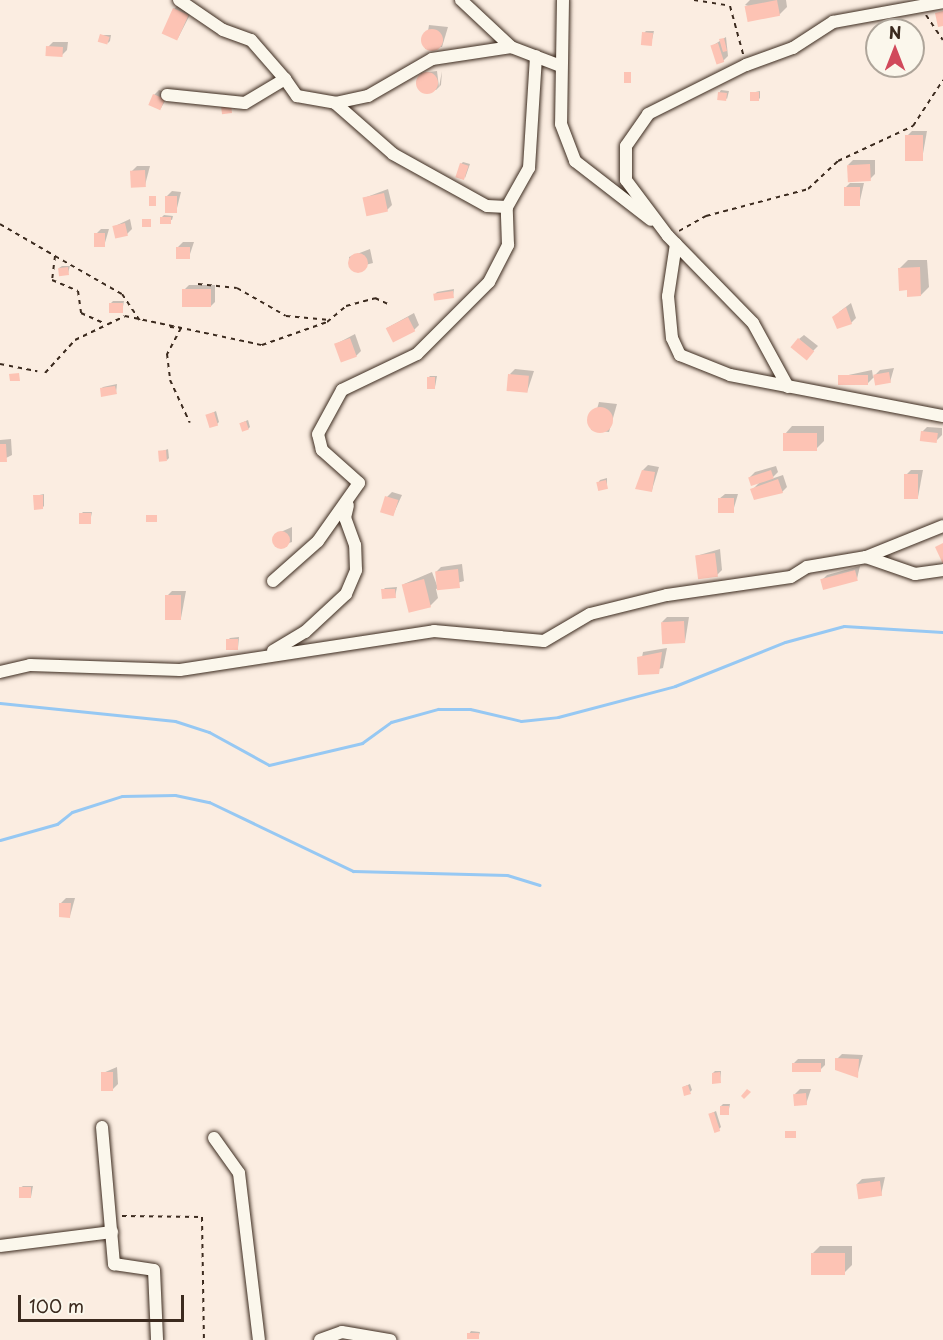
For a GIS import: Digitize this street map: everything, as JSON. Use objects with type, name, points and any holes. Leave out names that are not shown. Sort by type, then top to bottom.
[{"type":"street","points":[[179,0],[223,30],[250,40],[297,96],[335,103],[368,96],[432,59],[511,47]]},
{"type":"street","points":[[461,0],[511,47],[558,65]]},
{"type":"street","points":[[563,0],[558,65],[561,124],[575,160],[670,237]]},
{"type":"street","points":[[788,387],[753,323],[670,237],[626,180],[622,165],[633,129],[648,114],[746,65],[793,48],[850,15],[923,7],[943,2]]},
{"type":"street","points":[[273,581],[296,565],[349,501],[359,483],[322,450],[318,434],[342,390],[417,354],[489,282],[508,245],[507,207],[529,168],[536,56]]},
{"type":"street","points":[[167,95],[245,103],[285,79]]},
{"type":"street","points":[[335,103],[393,154],[487,206],[507,207]]},
{"type":"street","points":[[670,237],[668,296],[672,338],[680,355],[730,375],[864,403],[906,405],[943,416]]},
{"type":"street","points":[[266,656],[305,632],[346,594],[356,570],[356,545],[345,518],[349,501]]},
{"type":"street","points":[[0,672],[30,665],[180,670],[434,631],[544,641],[590,614],[667,595],[791,577],[807,567],[866,557],[943,526]]},
{"type":"street","points":[[866,557],[915,574],[943,570]]},
{"type":"street","points":[[102,1127],[117,1268],[154,1270],[157,1340]]},
{"type":"street","points":[[214,1138],[238,1173],[259,1340]]},
{"type":"street","points":[[0,1246],[112,1232]]},
{"type":"street","points":[[320,1340],[342,1332],[390,1340]]},
{"type":"path","points":[[694,0],[730,6],[746,65]]},
{"type":"path","points":[[923,7],[943,40]]},
{"type":"path","points":[[670,237],[706,216],[808,189],[838,161],[913,126],[943,80]]},
{"type":"path","points":[[0,224],[122,294],[142,323],[181,328]]},
{"type":"path","points":[[55,256],[52,280],[78,291],[81,313],[104,324]]},
{"type":"path","points":[[198,284],[237,288],[286,316],[330,320]]},
{"type":"path","points":[[45,373],[75,340],[104,324],[125,316],[262,345],[330,320],[346,306],[375,298],[388,304]]},
{"type":"path","points":[[181,328],[167,354],[170,381],[189,423]]},
{"type":"path","points":[[0,364],[37,371]]},
{"type":"path","points":[[110,1216],[202,1217],[204,1340]]},
{"type":"building","points":[[777,0],[780,16],[748,22],[745,6]]},
{"type":"building","points":[[173,8],[189,15],[177,40],[162,34]]},
{"type":"building","points":[[943,11],[943,26],[938,27],[935,13]]},
{"type":"building","points":[[428,29],[436,29],[443,36],[443,44],[436,51],[428,51],[421,44],[421,36]]},
{"type":"building","points":[[642,32],[653,33],[652,46],[641,45]]},
{"type":"building","points":[[100,34],[110,37],[107,45],[98,42]]},
{"type":"building","points":[[724,38],[727,51],[723,52],[719,39]]},
{"type":"building","points":[[718,43],[724,62],[717,64],[710,45]]},
{"type":"building","points":[[46,46],[63,47],[62,57],[45,56]]},
{"type":"building","points":[[427,72],[437,79],[438,83],[431,93],[427,94],[417,87],[416,83],[423,73]]},
{"type":"building","points":[[624,72],[631,72],[631,83],[624,83]]},
{"type":"building","points":[[718,92],[727,93],[726,101],[717,100]]},
{"type":"building","points":[[750,92],[759,92],[759,101],[750,101]]},
{"type":"building","points":[[153,94],[165,99],[160,110],[148,105]]},
{"type":"building","points":[[231,105],[232,113],[222,114],[221,106]]},
{"type":"building","points":[[905,135],[923,135],[923,161],[905,161]]},
{"type":"building","points":[[460,163],[469,166],[464,180],[455,177]]},
{"type":"building","points":[[870,164],[871,181],[848,182],[847,165]]},
{"type":"building","points":[[145,170],[146,187],[131,188],[130,171]]},
{"type":"building","points":[[844,187],[860,187],[860,206],[844,206]]},
{"type":"building","points":[[384,193],[388,212],[366,216],[362,198]]},
{"type":"building","points":[[149,196],[156,196],[156,206],[149,206]]},
{"type":"building","points":[[165,196],[177,196],[177,213],[165,213]]},
{"type":"building","points":[[160,217],[171,217],[171,224],[160,224]]},
{"type":"building","points":[[142,219],[151,219],[151,227],[142,227]]},
{"type":"building","points":[[125,223],[128,236],[115,239],[112,226]]},
{"type":"building","points":[[94,233],[105,233],[105,247],[94,247]]},
{"type":"building","points":[[176,247],[190,247],[190,259],[176,259]]},
{"type":"building","points":[[358,253],[365,256],[368,263],[365,270],[358,273],[351,270],[348,263],[351,256]]},
{"type":"building","points":[[68,267],[69,275],[59,276],[58,268]]},
{"type":"building","points":[[920,267],[921,296],[907,297],[907,290],[899,291],[898,268]]},
{"type":"building","points":[[182,289],[211,289],[211,307],[182,307]]},
{"type":"building","points":[[453,291],[454,298],[434,301],[433,294]]},
{"type":"building","points":[[109,303],[123,303],[123,313],[109,313]]},
{"type":"building","points":[[846,307],[852,324],[837,329],[832,317]]},
{"type":"building","points":[[408,317],[415,331],[393,343],[386,328]]},
{"type":"building","points":[[350,338],[357,357],[341,363],[334,344]]},
{"type":"building","points":[[798,338],[814,351],[807,361],[790,347]]},
{"type":"building","points":[[889,372],[891,383],[875,386],[873,375]]},
{"type":"building","points":[[19,373],[20,381],[10,381],[9,374]]},
{"type":"building","points":[[508,374],[529,376],[527,393],[507,391]]},
{"type":"building","points":[[838,375],[868,375],[868,385],[838,385]]},
{"type":"building","points":[[427,377],[435,377],[435,389],[427,389]]},
{"type":"building","points":[[115,386],[117,394],[101,397],[100,388]]},
{"type":"building","points":[[600,407],[609,411],[613,420],[609,429],[600,433],[591,429],[587,420],[591,411]]},
{"type":"building","points":[[214,412],[218,425],[209,428],[205,415]]},
{"type":"building","points":[[246,421],[249,430],[242,432],[239,423]]},
{"type":"building","points":[[921,431],[938,433],[937,443],[920,441]]},
{"type":"building","points":[[783,433],[817,433],[817,451],[783,451]]},
{"type":"building","points":[[0,444],[6,444],[7,462],[0,462]]},
{"type":"building","points":[[166,450],[167,461],[159,462],[158,451]]},
{"type":"building","points":[[642,470],[655,472],[652,492],[635,489]]},
{"type":"building","points":[[771,470],[774,479],[751,486],[748,477]]},
{"type":"building","points":[[904,474],[918,474],[918,499],[904,499]]},
{"type":"building","points":[[778,479],[783,493],[754,500],[750,489]]},
{"type":"building","points":[[606,480],[608,489],[598,491],[596,482]]},
{"type":"building","points":[[33,495],[43,495],[43,509],[34,510]]},
{"type":"building","points":[[385,496],[398,500],[393,516],[380,512]]},
{"type":"building","points":[[718,498],[734,498],[734,513],[718,513]]},
{"type":"building","points":[[79,513],[91,513],[91,524],[79,524]]},
{"type":"building","points":[[146,515],[157,515],[157,522],[146,522]]},
{"type":"building","points":[[281,531],[287,534],[290,540],[287,546],[281,549],[275,546],[272,540],[275,534]]},
{"type":"building","points":[[943,543],[943,564],[935,547]]},
{"type":"building","points":[[715,553],[718,577],[698,579],[695,555]]},
{"type":"building","points":[[458,569],[460,588],[437,590],[435,571]]},
{"type":"building","points":[[855,570],[858,581],[823,590],[820,579]]},
{"type":"building","points":[[424,579],[431,607],[409,613],[402,585]]},
{"type":"building","points":[[381,589],[395,589],[396,598],[382,599]]},
{"type":"building","points":[[165,595],[181,595],[181,620],[165,620]]},
{"type":"building","points":[[684,621],[685,643],[662,644],[661,622]]},
{"type":"building","points":[[226,639],[238,639],[238,650],[226,650]]},
{"type":"building","points":[[662,652],[659,674],[638,675],[637,657]]},
{"type":"building","points":[[59,903],[71,903],[70,918],[59,917]]},
{"type":"building","points":[[835,1058],[859,1059],[858,1078],[835,1070]]},
{"type":"building","points":[[792,1063],[821,1063],[821,1072],[792,1072]]},
{"type":"building","points":[[101,1072],[113,1072],[113,1091],[101,1091]]},
{"type":"building","points":[[720,1072],[721,1083],[712,1084],[712,1073]]},
{"type":"building","points":[[688,1085],[691,1094],[684,1096],[682,1087]]},
{"type":"building","points":[[747,1089],[751,1092],[744,1099],[741,1096]]},
{"type":"building","points":[[806,1093],[807,1105],[794,1106],[793,1094]]},
{"type":"building","points":[[720,1106],[729,1106],[729,1115],[720,1115]]},
{"type":"building","points":[[714,1112],[720,1131],[714,1133],[708,1114]]},
{"type":"building","points":[[785,1131],[796,1131],[796,1138],[785,1138]]},
{"type":"building","points":[[880,1181],[882,1196],[858,1199],[856,1184]]},
{"type":"building","points":[[19,1187],[31,1187],[31,1198],[19,1198]]},
{"type":"building","points":[[811,1253],[845,1253],[845,1275],[811,1275]]},
{"type":"building","points":[[467,1333],[479,1333],[479,1339],[467,1339]]},
{"type":"waterway","points":[[0,703],[175,721],[209,732],[269,765],[362,743],[391,722],[438,709],[470,709],[521,721],[558,717],[675,686],[785,642],[844,626],[943,632]]},
{"type":"waterway","points":[[0,840],[57,824],[72,812],[122,796],[175,795],[209,802],[353,871],[507,875],[540,885]]}]
